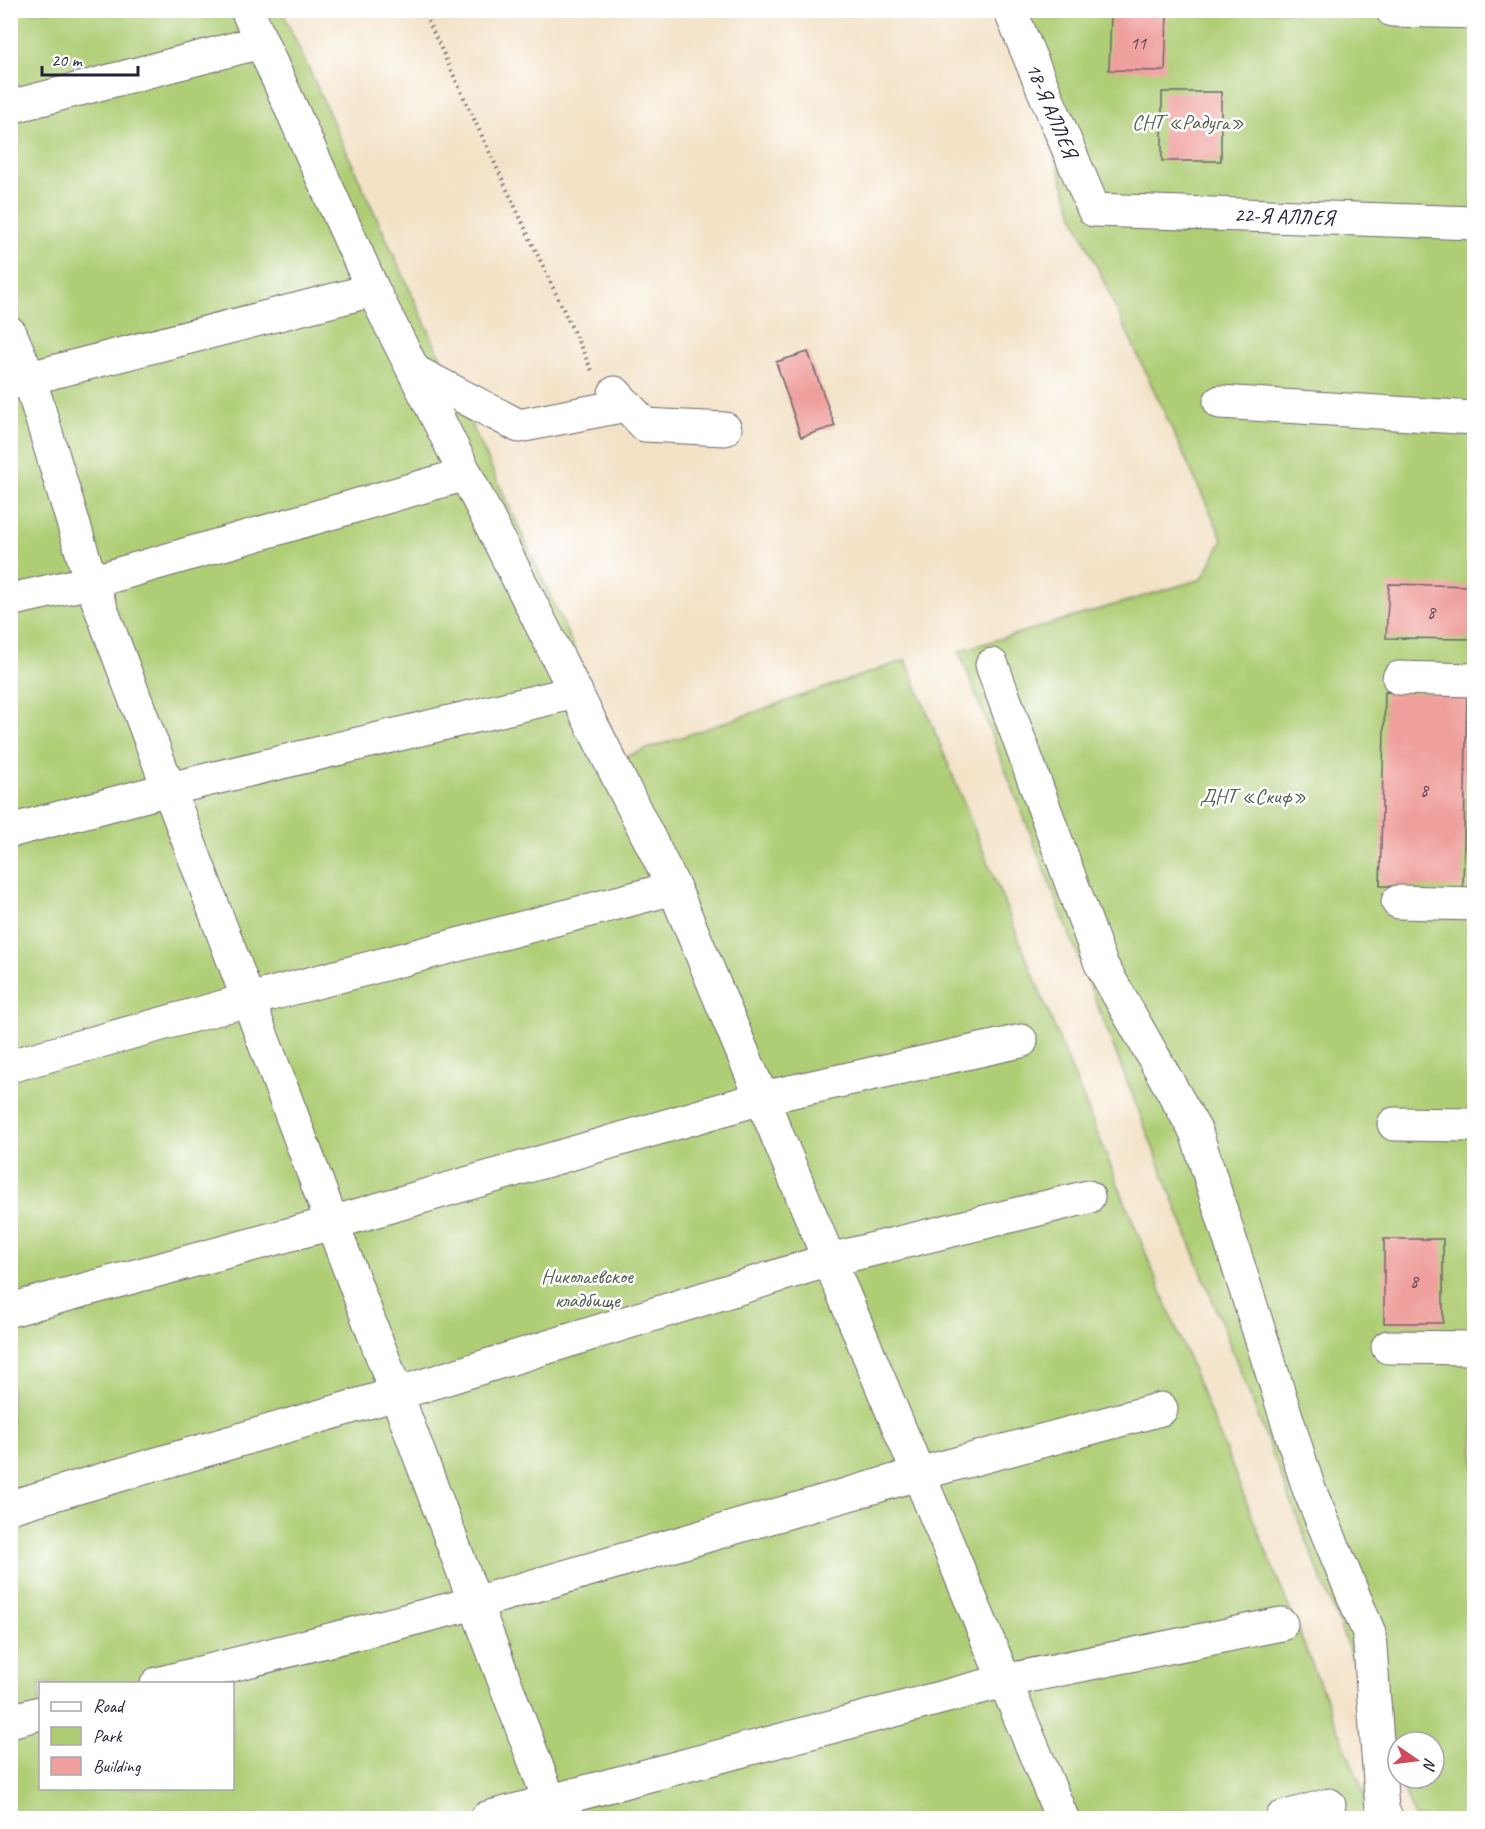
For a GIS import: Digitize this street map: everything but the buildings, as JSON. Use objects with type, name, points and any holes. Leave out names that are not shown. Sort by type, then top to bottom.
[{"type":"lane","points":[[248,10],[373,290],[674,888],[1062,1818]]},
{"type":"lane","name":"18-Я АЛЛЕЯ","points":[[1010,10],[1094,210]]},
{"type":"lane","points":[[1392,10],[1474,12]]},
{"type":"lane","points":[[10,107],[261,42]]},
{"type":"lane","name":"22-Я АЛЛЕЯ","points":[[1094,210],[1474,223]]},
{"type":"lane","points":[[20,381],[373,290]]},
{"type":"lane","points":[[10,333],[20,381],[91,582],[553,1810]]},
{"type":"lane","points":[[414,371],[519,426],[611,391],[645,425],[725,429]]},
{"type":"lane","points":[[1221,402],[1474,418]]},
{"type":"lane","points":[[10,600],[91,582],[466,474]]},
{"type":"lane","points":[[992,665],[1101,964],[1196,1132],[1309,1489],[1369,1633],[1382,1809],[1386,1818]]},
{"type":"lane","points":[[1399,678],[1474,680]]},
{"type":"lane","points":[[10,831],[169,789],[576,692]]},
{"type":"lane","points":[[10,1066],[248,1000],[674,888]]},
{"type":"lane","points":[[1398,902],[1474,904]]},
{"type":"lane","points":[[10,1310],[332,1223],[762,1098],[1021,1041]]},
{"type":"lane","points":[[1394,1124],[1474,1125]]},
{"type":"lane","points":[[10,1507],[396,1394],[829,1260],[1088,1197]]},
{"type":"lane","points":[[1388,1347],[1474,1348]]},
{"type":"lane","points":[[161,1682],[475,1603],[918,1474],[1161,1409]]},
{"type":"lane","points":[[487,1818],[553,1810],[1004,1681],[1281,1624]]},
{"type":"lane","points":[[10,1721],[39,1713]]},
{"type":"lane","points":[[1282,1818],[1329,1805]]},
{"type":"path","points":[[423,10],[611,391]]},
{"type":"green space","name":"Николаевское кладбище","points":[[11,11],[282,11],[624,757],[906,660],[1374,1818],[11,1818]]},
{"type":"green space","name":"ДНТ «Скиф»","points":[[1009,11],[1474,11],[1474,1818],[1415,1818],[1404,1790],[1446,1790],[1446,1730],[1386,1730],[1386,1744],[959,651],[1202,579],[1223,540],[1074,217]]},
{"type":"park label","name":"СНТ «Радуга»","points":[[1188,122]]}]
